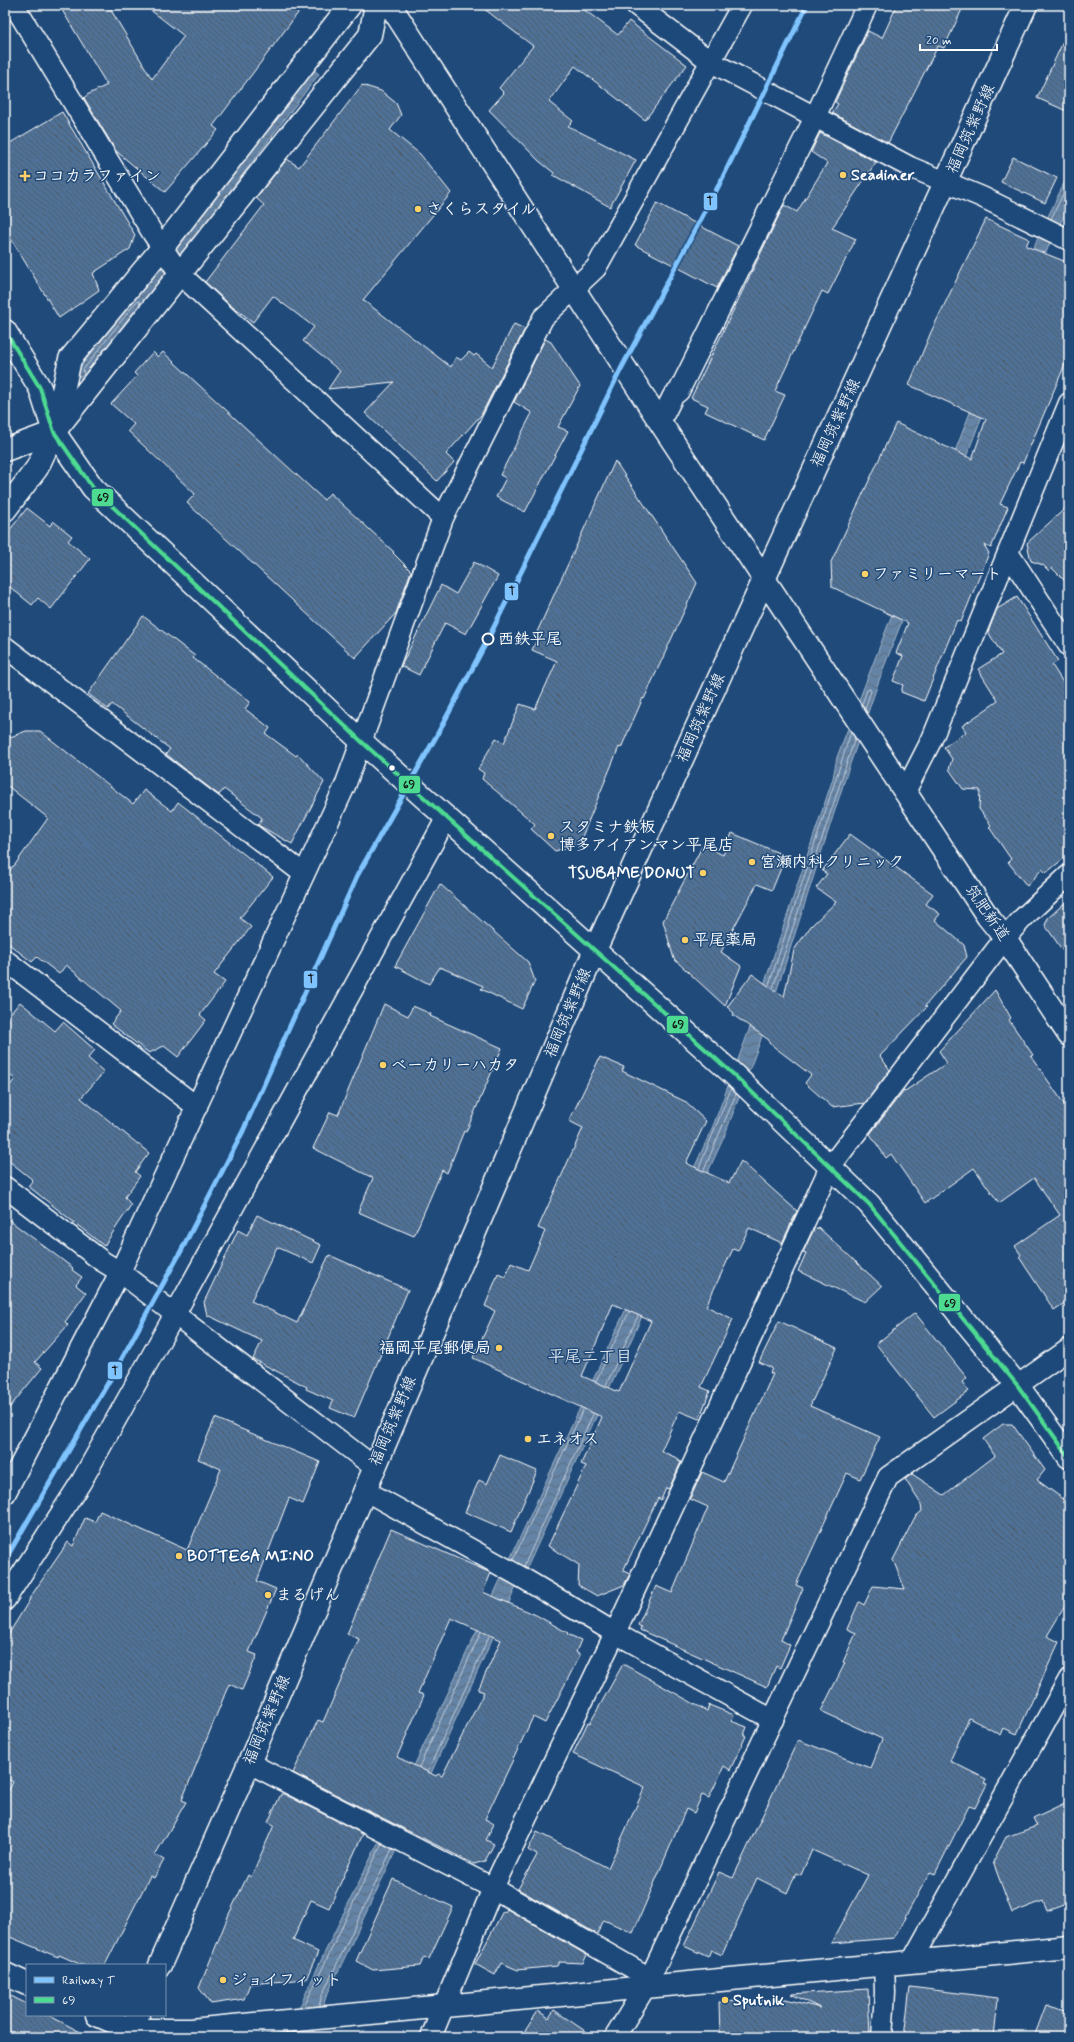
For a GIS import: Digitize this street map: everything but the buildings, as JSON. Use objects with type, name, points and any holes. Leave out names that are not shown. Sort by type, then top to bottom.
[{"type":"main road","points":[[5,510],[37,468],[54,432],[70,359],[162,248],[350,5]]},
{"type":"main road","points":[[5,450],[54,432],[370,35],[376,5]]},
{"type":"main road","name":"筑肥新道","points":[[390,5],[763,580],[988,917],[1005,938],[1069,1035]]},
{"type":"main road","name":"福岡筑紫野線","points":[[160,1964],[249,1763],[595,950],[763,580],[947,182],[1026,5]]},
{"type":"main road","points":[[5,331],[40,388],[54,432],[93,488],[362,742],[738,1080],[869,1204],[1018,1386],[1069,1457]]},
{"type":"main road","points":[[100,2016],[133,2028],[191,2030],[444,2008],[648,1982],[1069,1947]]},
{"type":"main road","points":[[5,1974],[26,1984]]},
{"type":"street","points":[[14,5],[162,248],[180,274],[443,518]]},
{"type":"street","points":[[636,5],[711,62],[910,167],[947,182],[1056,233]]},
{"type":"street","points":[[8,1483],[120,1272],[345,786],[443,518],[542,318],[596,268],[742,5]]},
{"type":"street","points":[[660,422],[673,396],[679,391],[815,117],[867,5]]},
{"type":"street","points":[[905,792],[932,739],[1069,403]]},
{"type":"street","points":[[5,440],[54,432]]},
{"type":"street","points":[[1008,554],[1069,646]]},
{"type":"street","points":[[5,647],[304,874]]},
{"type":"street","points":[[5,1600],[81,1482],[175,1314],[447,817]]},
{"type":"street","points":[[430,2037],[444,2008],[493,1888],[615,1633],[830,1167],[1005,938],[1023,918],[1069,875]]},
{"type":"street","points":[[5,960],[197,1107]]},
{"type":"street","points":[[5,1187],[102,1261],[120,1272],[374,1467]]},
{"type":"street","points":[[615,2037],[648,1982],[888,1477],[1069,1349]]},
{"type":"street","points":[[364,1490],[513,1573],[615,1633],[773,1720]]},
{"type":"street","points":[[912,1961],[1069,1679]]},
{"type":"street","points":[[249,1763],[493,1888],[648,1982]]},
{"type":"street","points":[[882,2037],[885,1993],[884,1963]]},
{"type":"water","points":[[311,68],[319,74],[181,256],[173,249]]},
{"type":"water","points":[[1069,173],[1069,207],[1049,245],[882,672],[847,773],[760,1042],[724,1137],[527,1568],[516,1587],[397,1848],[326,1997],[313,2037],[287,2037],[301,2004],[393,1811],[679,1195],[682,1195],[713,1126],[749,1030],[833,778],[837,757],[1037,239]]},
{"type":"water","points":[[159,266],[167,274],[84,384],[77,371]]},
{"type":"rail line","name":"T","points":[[5,1560],[119,1364],[181,1251],[243,1131],[357,876],[437,735],[488,639],[621,369],[719,185],[807,5]]},
{"type":"transit line","name":"69","points":[[5,331],[40,388],[54,432],[93,488],[362,742],[733,1074],[869,1204],[1018,1386],[1069,1457]]},
{"type":"place","name":"Seadiner","points":[[843,175]]},
{"type":"place","name":"ココカラファイン","points":[[25,176]]},
{"type":"place","name":"さくらスタイル","points":[[418,209]]},
{"type":"place","name":"ファミリーマート","points":[[865,574]]},
{"type":"place","name":"西鉄平尾","points":[[488,639]]},
{"type":"place","name":"スタミナ鉄板 博多アイアンマン平尾店","points":[[551,836]]},
{"type":"place","name":"宮瀬内科クリニック","points":[[752,862]]},
{"type":"place","name":"TSUBAME DONUT","points":[[703,873]]},
{"type":"place","name":"平尾薬局","points":[[685,940]]},
{"type":"place","name":"ベーカリーハカタ","points":[[383,1065]]},
{"type":"place","name":"福岡平尾郵便局","points":[[499,1348]]},
{"type":"place","name":"エネオス","points":[[528,1439]]},
{"type":"place","name":"BOTTEGA MI:NO","points":[[179,1556]]},
{"type":"place","name":"まるげん","points":[[268,1595]]},
{"type":"place","name":"ジョイフィット","points":[[223,1980]]},
{"type":"place","name":"Sputnik","points":[[725,2000]]},
{"type":"district","name":"平尾二丁目","points":[[590,1357]]}]
